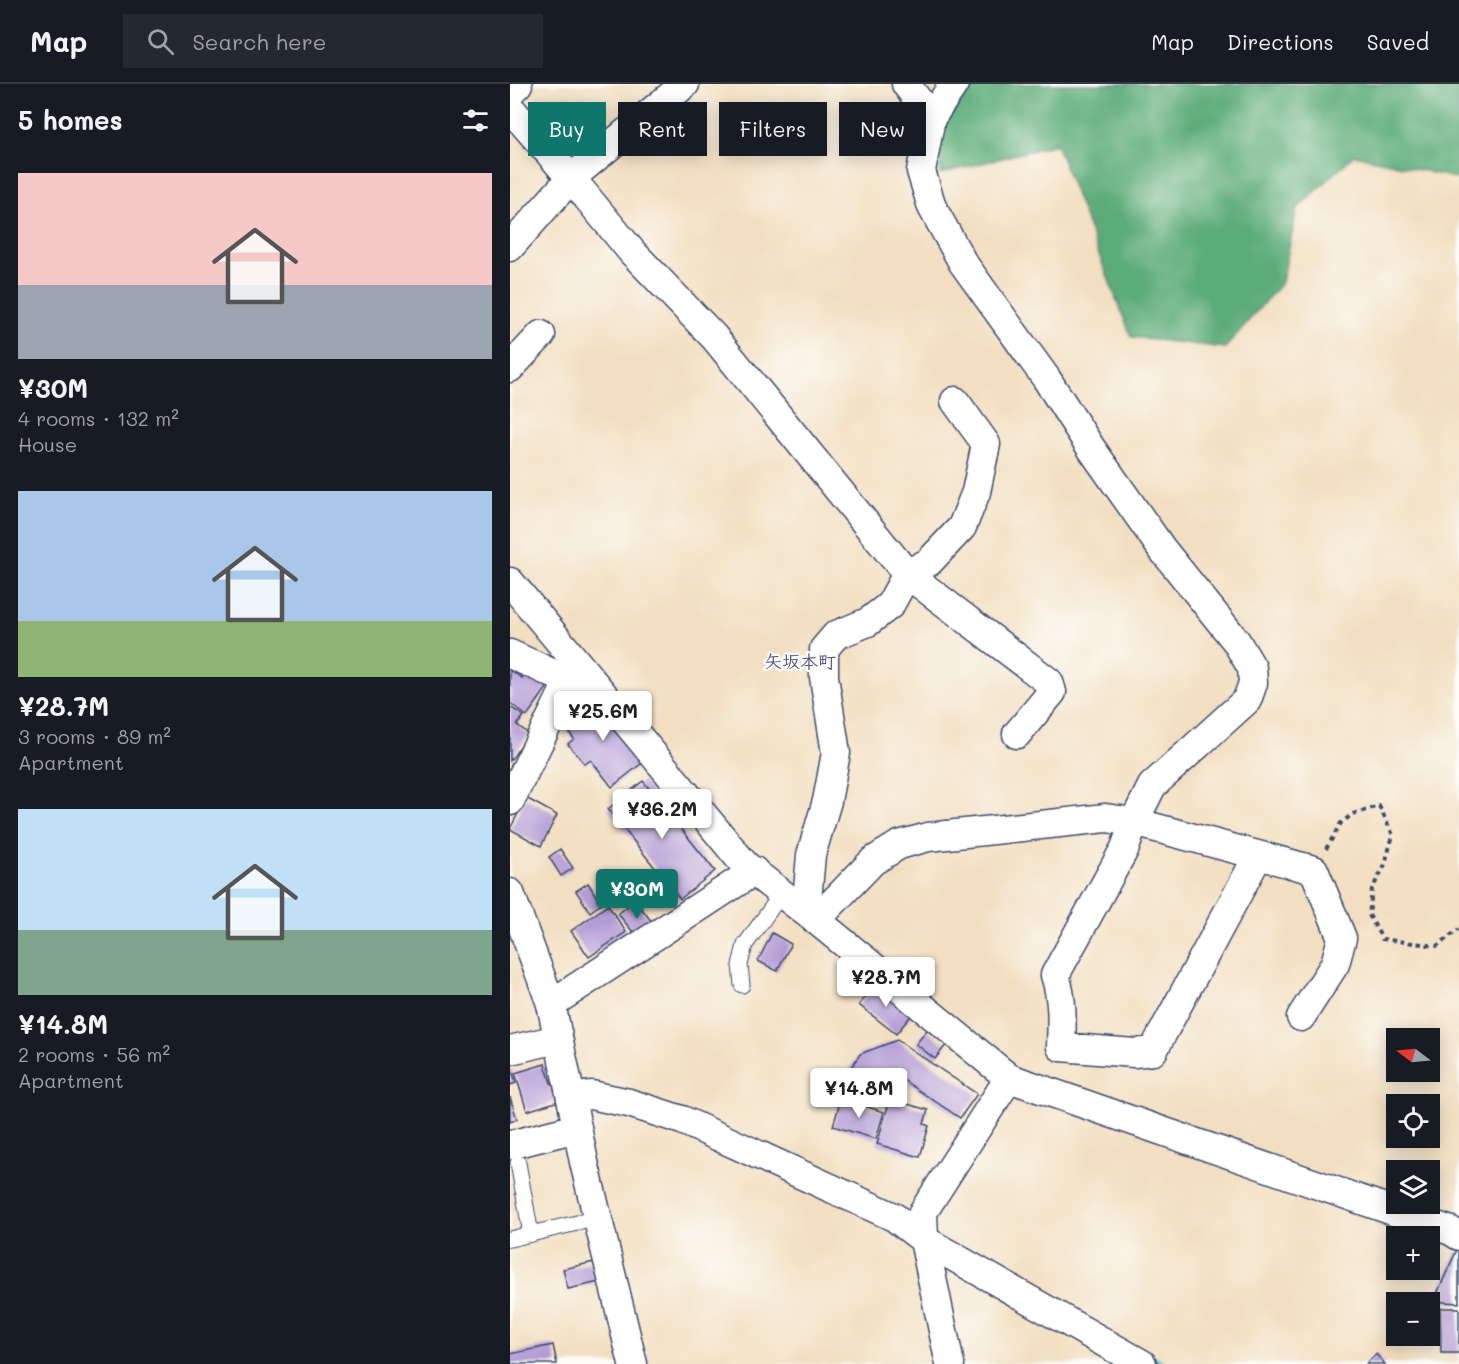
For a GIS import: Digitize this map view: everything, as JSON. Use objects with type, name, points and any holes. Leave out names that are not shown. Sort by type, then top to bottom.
[{"type":"street","points":[[510,92],[518,84]]},
{"type":"street","points":[[510,247],[571,178],[686,84]]},
{"type":"street","points":[[906,84],[931,118]]},
{"type":"street","points":[[954,84],[931,118],[921,171],[932,207],[963,263],[1046,378],[1091,448],[1162,549],[1236,641],[1252,668],[1253,683],[1247,700],[1152,786],[1134,822],[1125,848],[1055,975],[1060,992],[1062,1015],[1061,1047],[1134,1053],[1153,1051],[1258,856]]},
{"type":"street","points":[[510,108],[632,252],[714,337],[907,574],[1049,682],[1052,692],[1017,734]]},
{"type":"street","points":[[510,368],[541,335]]},
{"type":"street","points":[[811,916],[811,855],[827,801],[836,753],[824,677],[824,649],[837,635],[868,622],[890,605],[907,574],[929,562],[962,527],[976,492],[986,444],[954,401]]},
{"type":"street","points":[[510,582],[580,680],[660,760],[746,865],[1009,1078],[1459,1236]]},
{"type":"street","points":[[510,654],[580,680]]},
{"type":"street","points":[[510,801],[580,680]]},
{"type":"street","points":[[811,916],[873,861],[898,845],[928,837],[1106,818],[1134,822],[1314,870],[1342,938],[1335,964],[1301,1017]]},
{"type":"street","points":[[551,1004],[754,871]]},
{"type":"street","points":[[510,893],[551,1004],[597,1218],[633,1364]]},
{"type":"street","points":[[510,1050],[558,1039]]},
{"type":"street","points":[[950,1364],[924,1240],[923,1212],[1009,1078]]},
{"type":"street","points":[[571,1098],[591,1095],[629,1103],[682,1120],[894,1217],[924,1240],[1143,1364]]},
{"type":"street","points":[[514,1154],[577,1128]]},
{"type":"lane","points":[[742,985],[740,965],[745,945],[782,893]]},
{"type":"lane","points":[[514,1154],[517,1196],[531,1234]]},
{"type":"lane","points":[[510,1239],[597,1218]]},
{"type":"path","points":[[1314,870],[1341,823],[1353,814],[1379,806],[1393,835],[1384,867],[1372,889],[1369,915],[1382,939],[1437,946],[1459,928]]},
{"type":"green space","points":[[964,84],[1459,84],[1459,179],[1354,155],[1297,209],[1282,282],[1225,348],[1131,337],[1056,144],[940,174],[941,123]]},
{"type":"building","points":[[510,670],[522,678],[528,670],[549,685],[527,716],[510,703]]},
{"type":"building","points":[[596,695],[647,759],[612,787],[591,760],[585,764],[568,744],[574,739],[562,723]]},
{"type":"building","points":[[510,707],[524,716],[517,725],[529,734],[510,761]]},
{"type":"building","points":[[643,781],[715,871],[680,899],[608,809]]},
{"type":"building","points":[[526,798],[557,815],[541,846],[510,829]]},
{"type":"building","points":[[560,849],[573,868],[561,876],[549,857]]},
{"type":"building","points":[[588,883],[601,904],[590,912],[576,891]]},
{"type":"building","points":[[635,900],[655,926],[639,939],[618,914]]},
{"type":"building","points":[[608,905],[626,932],[589,957],[571,931]]},
{"type":"building","points":[[772,933],[791,944],[777,971],[758,961]]},
{"type":"building","points":[[877,982],[914,1012],[896,1034],[859,1005]]},
{"type":"building","points":[[927,1030],[946,1045],[935,1059],[916,1044]]},
{"type":"building","points":[[897,1040],[977,1094],[960,1118],[897,1076],[883,1096],[848,1072],[860,1054]]},
{"type":"building","points":[[510,1064],[516,1083],[510,1085]]},
{"type":"building","points":[[545,1064],[551,1083],[560,1081],[565,1099],[527,1111],[515,1073]]},
{"type":"building","points":[[510,1097],[517,1119],[510,1122]]},
{"type":"building","points":[[841,1099],[884,1112],[876,1139],[833,1126]]},
{"type":"building","points":[[890,1099],[928,1110],[924,1124],[929,1126],[920,1157],[877,1144]]},
{"type":"building","points":[[1459,1245],[1459,1303],[1440,1300],[1440,1292],[1438,1292]]},
{"type":"building","points":[[599,1261],[604,1281],[568,1289],[563,1269]]},
{"type":"building","points":[[1440,1308],[1459,1308],[1459,1353],[1441,1353]]},
{"type":"building","points":[[553,1345],[557,1364],[510,1364],[510,1354]]},
{"type":"building","points":[[1376,1354],[1385,1364],[1366,1364]]},
{"type":"waterway","points":[[1147,1357],[1160,1364]]},
{"type":"district","name":"矢坂本町","points":[[800,662]]}]
